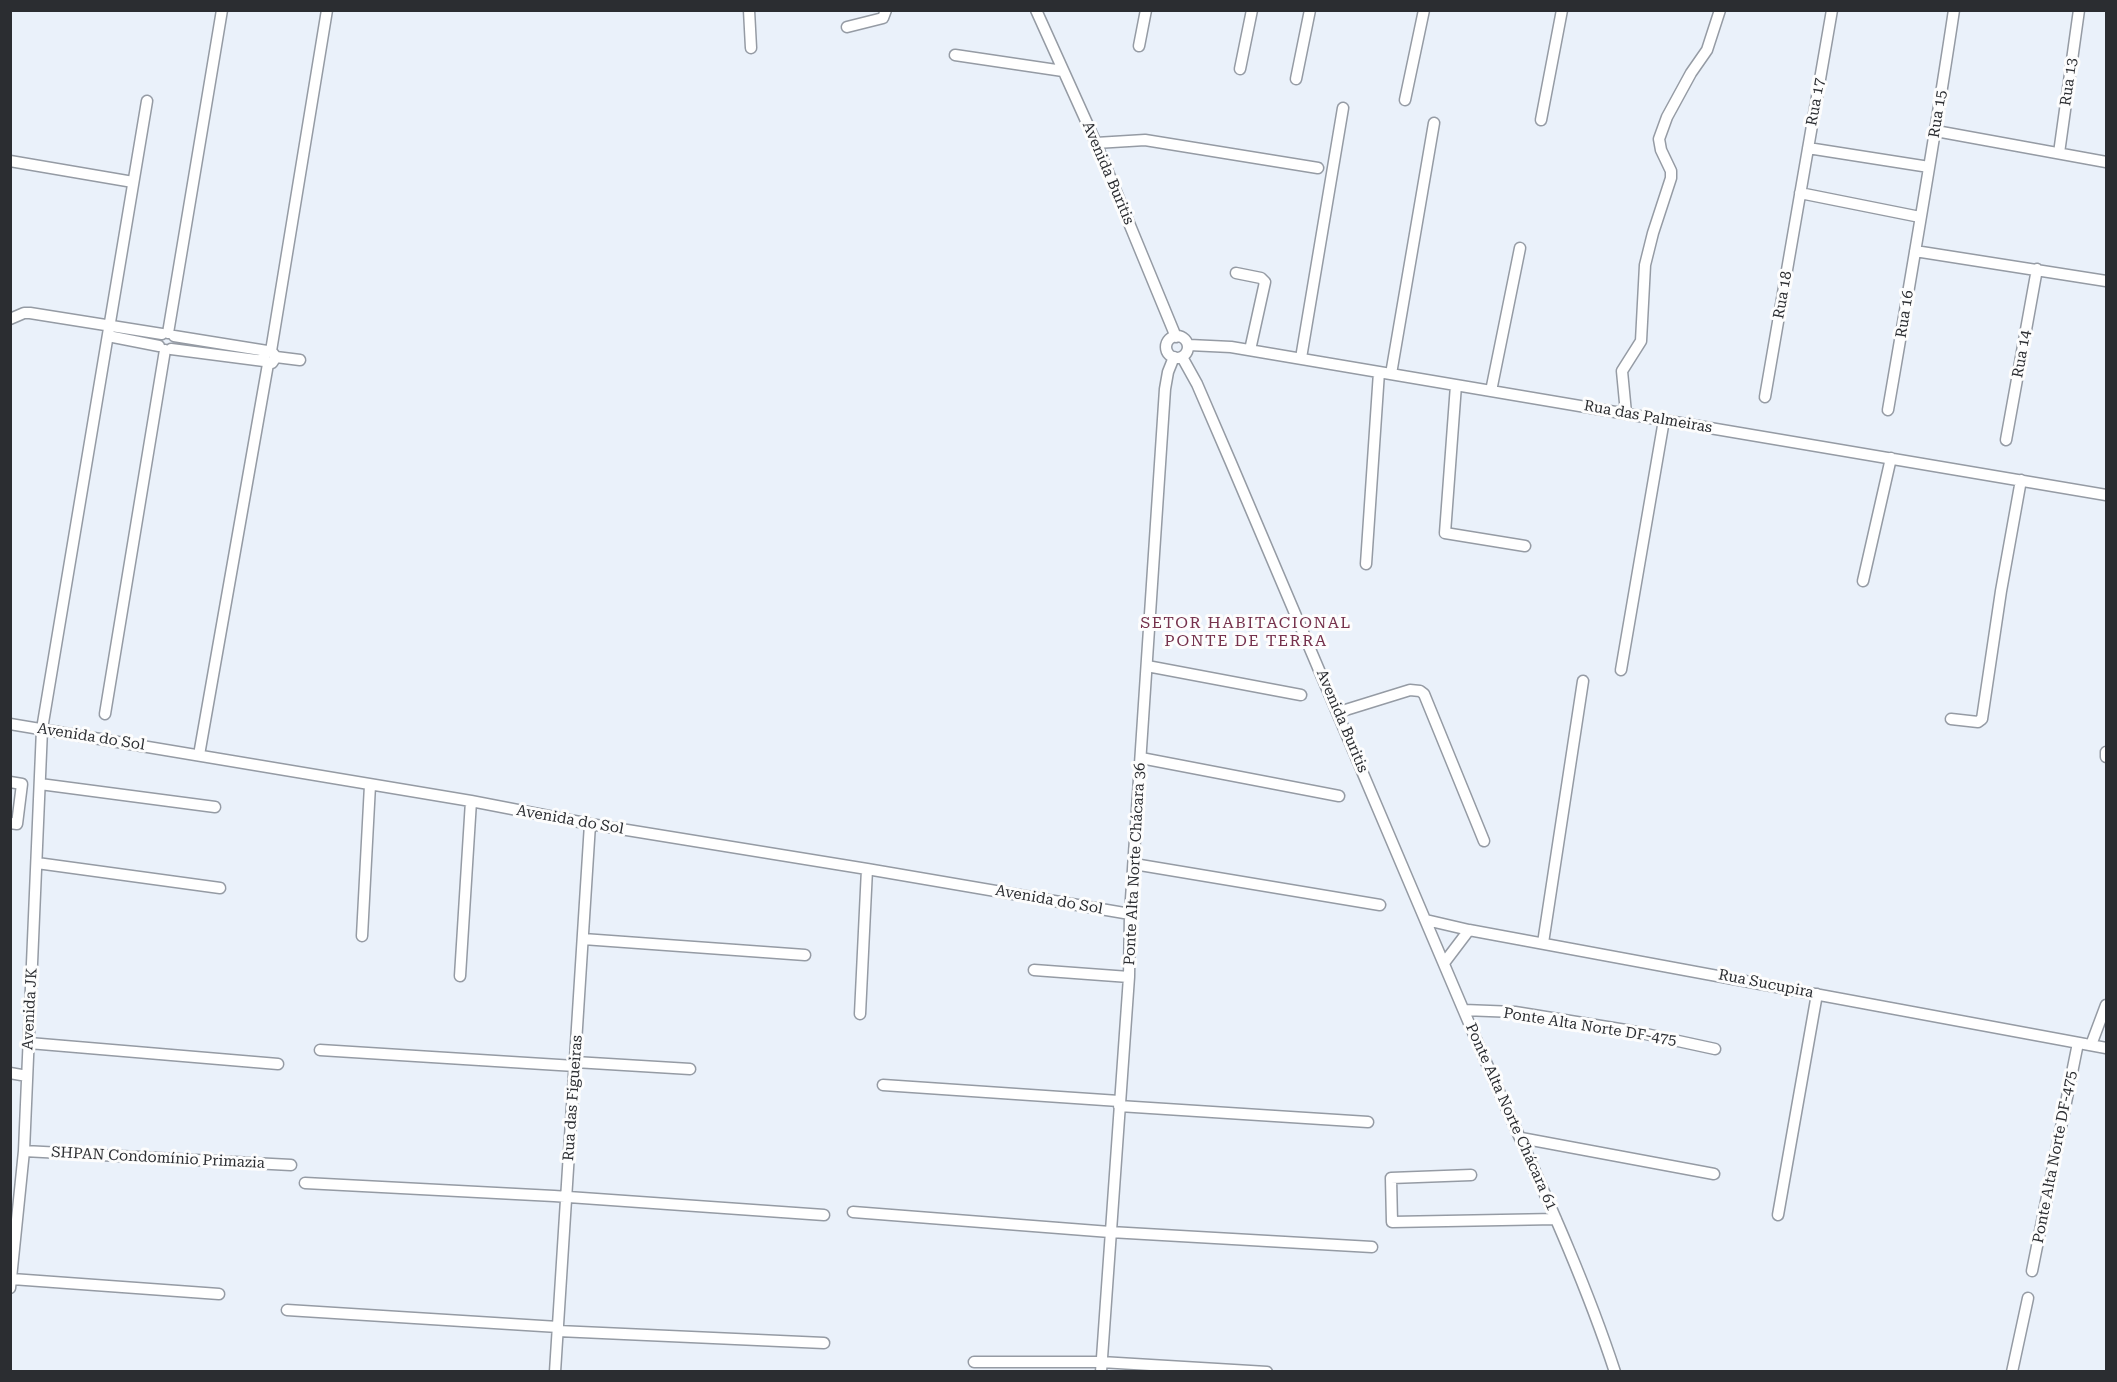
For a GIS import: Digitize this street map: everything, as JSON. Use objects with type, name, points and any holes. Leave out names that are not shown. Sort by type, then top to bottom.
[{"type":"street","points":[[165,348],[175,343],[168,334],[222,10]]},
{"type":"street","points":[[199,755],[327,10]]},
{"type":"street","points":[[749,10],[751,48]]},
{"type":"street","points":[[847,27],[883,18],[886,10]]},
{"type":"street","name":"Avenida Buritis","points":[[1036,10],[1096,143],[1176,337]]},
{"type":"street","points":[[1139,46],[1146,10]]},
{"type":"street","points":[[1240,69],[1252,10]]},
{"type":"street","points":[[1296,79],[1310,10]]},
{"type":"street","points":[[1405,100],[1424,10]]},
{"type":"street","points":[[1541,120],[1562,10]]},
{"type":"street","points":[[1626,413],[1622,371],[1641,341],[1645,266],[1653,232],[1671,178],[1671,171],[1661,150],[1659,139],[1667,117],[1707,50],[1720,10]]},
{"type":"street","name":"Rua 17","points":[[1800,193],[1832,10]]},
{"type":"street","name":"Rua 15","points":[[1920,217],[1936,131],[1954,10]]},
{"type":"street","name":"Rua 13","points":[[2059,153],[2079,10]]},
{"type":"street","points":[[955,55],[1063,71]]},
{"type":"street","name":"Avenida JK","points":[[11,1284],[17,1167],[24,1151],[42,729],[147,100]]},
{"type":"street","points":[[1300,358],[1342,108]]},
{"type":"street","points":[[1391,374],[1434,123]]},
{"type":"street","points":[[1936,131],[2106,162]]},
{"type":"street","points":[[1096,143],[1145,140],[1318,168]]},
{"type":"street","points":[[1808,148],[1929,167]]},
{"type":"street","points":[[10,161],[133,182]]},
{"type":"street","points":[[1800,193],[1920,217]]},
{"type":"street","name":"Rua 18","points":[[1765,397],[1800,193]]},
{"type":"street","name":"Rua 16","points":[[1888,410],[1920,217]]},
{"type":"street","points":[[1491,391],[1520,248]]},
{"type":"street","points":[[1915,251],[2106,281]]},
{"type":"street","name":"Rua 14","points":[[2006,440],[2037,269]]},
{"type":"street","points":[[1236,273],[1261,278],[1265,282],[1250,350]]},
{"type":"street","points":[[10,319],[30,313],[136,336],[165,348],[300,360]]},
{"type":"street","points":[[165,348],[158,340],[168,334]]},
{"type":"street","points":[[136,336],[168,334],[269,357]]},
{"type":"street","points":[[1176,337],[1189,345],[1187,353],[1178,357],[1168,352],[1166,346],[1169,339],[1176,337]]},
{"type":"street","name":"Rua das Palmeiras","points":[[1189,345],[1231,347],[1300,358],[2106,495]]},
{"type":"street","points":[[105,714],[165,348]]},
{"type":"street","name":"Avenida Buritis","points":[[1178,357],[1197,384],[1426,920]]},
{"type":"street","name":"Ponte Alta Norte Chácara 36","points":[[1101,1367],[1165,388],[1168,372],[1178,357]]},
{"type":"street","points":[[1366,564],[1380,372]]},
{"type":"street","points":[[1456,385],[1445,534],[1525,546]]},
{"type":"street","points":[[1621,670],[1664,420]]},
{"type":"street","points":[[1863,581],[1891,458]]},
{"type":"street","points":[[1951,719],[1978,722],[1983,718],[2001,591],[2021,480]]},
{"type":"street","points":[[1147,666],[1301,695]]},
{"type":"street","points":[[1543,943],[1583,681]]},
{"type":"street","points":[[1339,712],[1410,690],[1424,694],[1484,841]]},
{"type":"street","name":"Avenida do Sol","points":[[10,724],[1130,914]]},
{"type":"street","points":[[1141,758],[1339,796]]},
{"type":"street","points":[[10,782],[22,784],[17,824],[10,822]]},
{"type":"street","points":[[40,783],[215,807]]},
{"type":"street","points":[[362,936],[370,785]]},
{"type":"street","points":[[460,976],[471,801]]},
{"type":"street","points":[[21,802],[39,805]]},
{"type":"street","name":"Rua das Figueiras","points":[[555,1371],[590,824]]},
{"type":"street","points":[[37,863],[220,888]]},
{"type":"street","points":[[1134,864],[1380,905]]},
{"type":"street","points":[[860,1014],[867,869]]},
{"type":"street","name":"Rua Sucupira","points":[[1426,920],[1469,930],[2106,1048]]},
{"type":"street","name":"Ponte Alta Norte Chácara 61","points":[[1426,920],[1596,1313],[1615,1371]]},
{"type":"street","points":[[1444,963],[1469,930]]},
{"type":"street","points":[[583,939],[806,955]]},
{"type":"street","points":[[1034,970],[1128,977]]},
{"type":"street","points":[[1778,1215],[1817,994]]},
{"type":"street","points":[[2091,1045],[2106,1005]]},
{"type":"street","name":"Ponte Alta Norte DF-475","points":[[1464,1010],[1515,1012],[1632,1031],[1715,1049]]},
{"type":"street","points":[[29,1043],[278,1064]]},
{"type":"street","name":"Ponte Alta Norte DF-475","points":[[2032,1271],[2078,1043]]},
{"type":"street","points":[[320,1050],[690,1069]]},
{"type":"street","points":[[10,1073],[27,1076]]},
{"type":"street","points":[[883,1085],[1368,1122]]},
{"type":"street","points":[[1521,1138],[1714,1174]]},
{"type":"street","name":"SHPAN Condomínio Primazia","points":[[24,1151],[291,1165]]},
{"type":"street","points":[[1471,1175],[1390,1178],[1392,1222],[1556,1220]]},
{"type":"street","points":[[305,1183],[567,1197],[824,1215]]},
{"type":"street","points":[[853,1212],[1110,1232],[1372,1247]]},
{"type":"street","points":[[11,1284],[219,1294]]},
{"type":"street","points":[[2012,1371],[2028,1298]]},
{"type":"street","points":[[287,1310],[558,1329],[824,1343]]},
{"type":"street","points":[[974,1362],[1267,1371]]},
{"type":"district","name":"SETOR HABITACIONAL PONTE DE TERRA","points":[[1246,632]]}]
